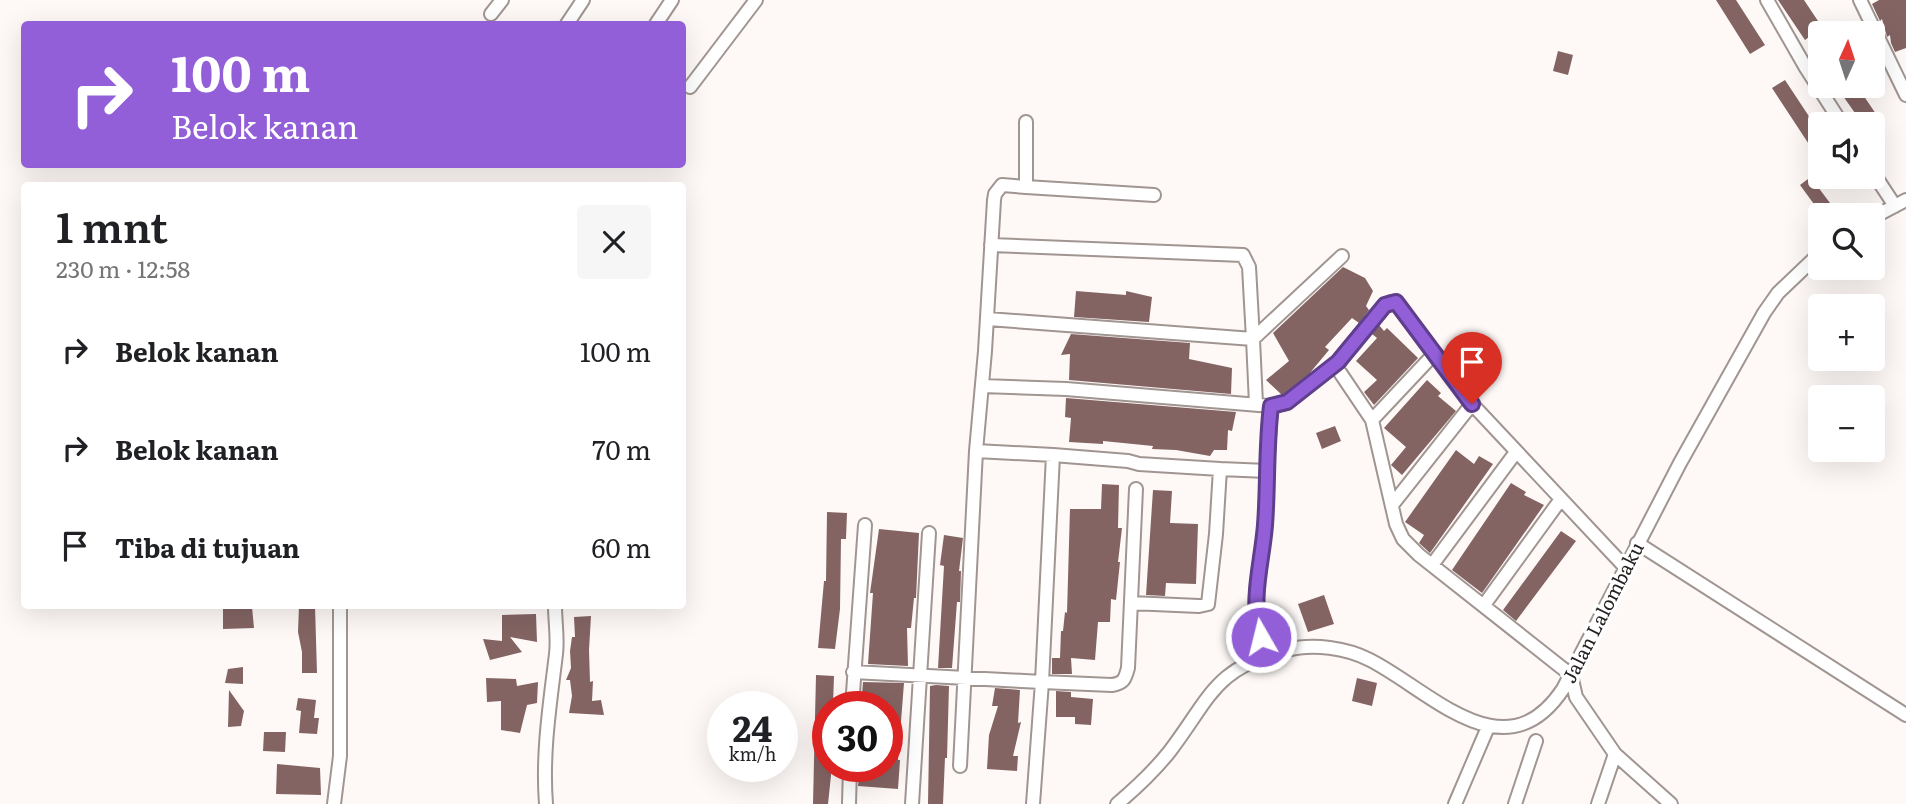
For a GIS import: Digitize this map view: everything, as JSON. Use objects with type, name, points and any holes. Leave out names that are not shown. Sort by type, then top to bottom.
[{"type":"street","points":[[491,14],[502,0]]},
{"type":"street","points":[[569,21],[583,0]]},
{"type":"street","points":[[658,21],[672,0]]},
{"type":"street","points":[[690,87],[756,0]]},
{"type":"street","points":[[1767,0],[1834,112]]},
{"type":"street","points":[[1860,0],[1906,94]]},
{"type":"street","points":[[1026,122],[1026,187]]},
{"type":"street","points":[[960,766],[976,451],[988,319],[994,200],[997,189],[1002,185],[1154,195]]},
{"type":"street","points":[[1885,185],[1901,203],[1885,211]]},
{"type":"street","points":[[991,245],[1242,255],[1249,267],[1256,404]]},
{"type":"street","points":[[988,319],[1253,339],[1342,256]]},
{"type":"street","name":"Jalan Lalombaku","points":[[1488,727],[1506,727],[1526,722],[1556,699],[1571,675],[1637,542],[1764,313],[1778,293],[1808,264]]},
{"type":"street","points":[[982,386],[1066,389],[1271,406],[1294,398],[1338,362],[1385,305],[1398,303],[1472,404],[1625,567]]},
{"type":"street","points":[[1372,420],[1435,353]]},
{"type":"street","points":[[1338,362],[1337,368],[1343,380],[1372,420],[1392,505],[1404,539],[1419,555],[1571,675],[1576,696],[1615,754],[1671,804]]},
{"type":"street","points":[[1392,505],[1472,404]]},
{"type":"street","points":[[1268,656],[1255,617],[1265,524],[1271,406]]},
{"type":"street","points":[[976,451],[1267,471]]},
{"type":"street","points":[[1432,565],[1516,452]]},
{"type":"street","points":[[1033,804],[1053,455]]},
{"type":"street","points":[[1131,603],[1199,606],[1208,604],[1211,594],[1220,469]]},
{"type":"street","points":[[853,672],[1112,685],[1123,681],[1128,668],[1136,489]]},
{"type":"street","points":[[1484,606],[1561,499]]},
{"type":"street","points":[[852,691],[865,525]]},
{"type":"street","points":[[912,804],[929,533]]},
{"type":"street","points":[[1637,542],[1906,715]]},
{"type":"street","points":[[334,804],[340,756],[340,609]]},
{"type":"street","points":[[546,804],[543,771],[556,651],[555,609]]},
{"type":"street","points":[[1117,804],[1169,752],[1210,693],[1226,675],[1240,666],[1268,656],[1289,649],[1304,648],[1348,652],[1368,659],[1444,707],[1488,727],[1455,804]]},
{"type":"street","points":[[1515,804],[1536,741]]},
{"type":"street","points":[[1598,804],[1615,754]]},
{"type":"street","points":[[849,804],[850,782]]},
{"type":"building","points":[[1716,0],[1736,0],[1765,45],[1750,54]]},
{"type":"building","points":[[1778,0],[1804,0],[1818,21],[1808,21],[1808,38],[1805,40]]},
{"type":"building","points":[[1879,0],[1906,0],[1906,48],[1895,52],[1890,35],[1887,37],[1885,21],[1880,21],[1872,4]]},
{"type":"building","points":[[1558,51],[1573,55],[1568,75],[1553,71]]},
{"type":"building","points":[[1785,80],[1808,115],[1808,143],[1772,88]]},
{"type":"building","points":[[1844,98],[1865,98],[1875,112],[1854,112]]},
{"type":"building","points":[[1808,179],[1808,189],[1820,189],[1830,203],[1813,203],[1800,185]]},
{"type":"building","points":[[1343,267],[1365,278],[1373,291],[1366,306],[1369,310],[1359,323],[1352,318],[1325,347],[1329,350],[1309,374],[1282,395],[1266,380],[1289,361],[1273,333]]},
{"type":"building","points":[[1076,291],[1126,295],[1126,291],[1152,297],[1149,322],[1074,317]]},
{"type":"building","points":[[1379,325],[1384,331],[1387,328],[1418,358],[1374,405],[1364,392],[1377,380],[1356,361],[1377,338],[1372,334]]},
{"type":"building","points":[[1071,334],[1190,343],[1189,359],[1232,368],[1231,394],[1069,380],[1070,354],[1061,355]]},
{"type":"building","points":[[1427,380],[1441,393],[1438,396],[1456,411],[1402,475],[1391,465],[1406,447],[1384,428]]},
{"type":"building","points":[[1066,398],[1236,412],[1232,431],[1228,430],[1227,450],[1214,450],[1210,456],[1103,441],[1103,444],[1069,442],[1071,418],[1065,417]]},
{"type":"building","points":[[1335,426],[1341,441],[1322,449],[1316,433]]},
{"type":"building","points":[[1456,450],[1474,464],[1479,456],[1493,464],[1430,553],[1419,543],[1424,535],[1405,522]]},
{"type":"building","points":[[1511,483],[1526,492],[1524,495],[1544,505],[1482,593],[1452,570]]},
{"type":"building","points":[[1102,484],[1119,485],[1118,528],[1122,528],[1116,600],[1111,599],[1110,622],[1098,622],[1095,660],[1071,658],[1072,674],[1052,674],[1052,658],[1060,658],[1061,631],[1065,612],[1067,613],[1070,509],[1101,509]]},
{"type":"building","points":[[1153,490],[1172,491],[1170,523],[1198,524],[1196,584],[1166,583],[1165,596],[1146,595]]},
{"type":"building","points":[[827,512],[847,513],[846,539],[841,539],[840,609],[835,649],[818,648],[826,581]]},
{"type":"building","points":[[879,529],[919,533],[916,598],[911,628],[907,628],[908,666],[868,664],[873,593],[870,593]]},
{"type":"building","points":[[1561,531],[1576,541],[1516,621],[1503,610]]},
{"type":"building","points":[[944,535],[963,538],[959,571],[960,602],[957,602],[952,668],[938,668],[944,566],[940,565]]},
{"type":"building","points":[[1324,595],[1334,624],[1308,632],[1298,604]]},
{"type":"building","points":[[223,609],[252,609],[254,628],[223,629]]},
{"type":"building","points":[[299,609],[315,609],[317,673],[302,673]]},
{"type":"building","points":[[536,614],[537,642],[510,637],[522,652],[490,660],[483,639],[502,641],[502,615]]},
{"type":"building","points":[[591,616],[589,650],[590,682],[593,681],[592,701],[601,700],[604,715],[569,713],[572,696],[570,680],[566,680],[571,668],[572,637],[575,637],[574,617]]},
{"type":"building","points":[[243,667],[243,684],[225,683],[228,669]]},
{"type":"building","points":[[816,675],[834,676],[833,691],[816,691]]},
{"type":"building","points":[[486,678],[516,679],[517,686],[538,682],[537,703],[527,705],[520,733],[501,730],[501,701],[487,702]]},
{"type":"building","points":[[1357,678],[1377,683],[1372,706],[1352,701]]},
{"type":"building","points":[[863,682],[904,683],[903,696],[903,691],[862,691]]},
{"type":"building","points":[[930,686],[949,686],[947,758],[943,804],[928,804]]},
{"type":"building","points":[[995,688],[1020,690],[1018,723],[1021,722],[1013,756],[1018,756],[1017,771],[987,769],[989,735],[998,706],[992,706]]},
{"type":"building","points":[[229,690],[244,711],[241,726],[228,727]]},
{"type":"building","points":[[1056,691],[1071,692],[1071,697],[1093,699],[1091,725],[1075,724],[1075,717],[1056,717]]},
{"type":"building","points":[[298,698],[316,700],[314,718],[319,718],[317,734],[299,733],[301,711],[296,710]]},
{"type":"building","points":[[264,732],[286,732],[285,752],[263,751]]},
{"type":"building","points":[[277,764],[320,768],[321,795],[276,794]]},
{"type":"building","points":[[814,782],[830,782],[828,804],[813,804]]},
{"type":"building","points":[[858,782],[898,782],[898,789],[858,786]]},
{"type":"route","points":[[1261,637],[1255,617],[1256,592],[1265,524],[1271,406],[1287,402],[1301,393],[1338,362],[1385,305],[1391,302],[1398,303],[1472,404]]}]
